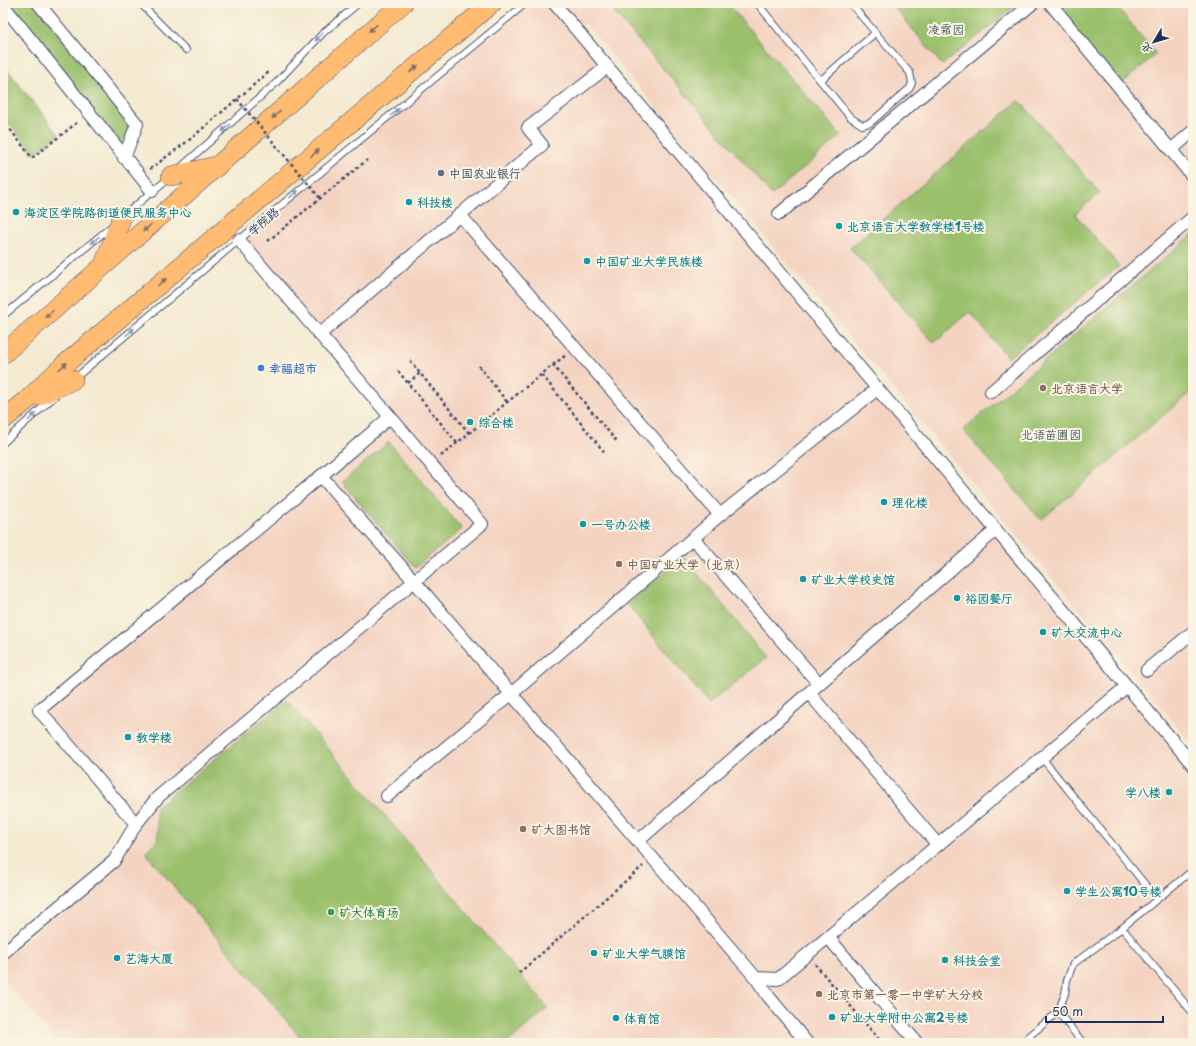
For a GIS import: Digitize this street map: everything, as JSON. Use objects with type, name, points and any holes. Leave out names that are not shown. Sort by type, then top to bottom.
[{"type":"main road","points":[[3,354],[402,3]]},
{"type":"main road","name":"学院路","points":[[3,420],[26,401],[64,365],[492,3]]},
{"type":"main road","points":[[171,176],[219,165]]},
{"type":"main road","points":[[103,266],[122,217]]},
{"type":"main road","points":[[26,401],[73,380]]},
{"type":"street","points":[[38,3],[137,124],[124,158]]},
{"type":"street","points":[[554,3],[1193,765]]},
{"type":"street","points":[[779,214],[1033,3]]},
{"type":"street","points":[[1050,3],[1193,178]]},
{"type":"street","points":[[3,5],[124,158],[152,191]]},
{"type":"street","points":[[320,334],[542,145],[528,128],[607,67]]},
{"type":"street","points":[[1171,150],[1193,131]]},
{"type":"street","points":[[460,215],[720,515]]},
{"type":"street","points":[[991,392],[1193,217]]},
{"type":"street","points":[[3,953],[114,862],[136,824],[158,797],[482,524],[239,240]]},
{"type":"street","points":[[387,796],[511,694],[720,515],[877,389]]},
{"type":"street","points":[[136,824],[39,710],[390,417]]},
{"type":"street","points":[[321,476],[414,581],[756,978],[807,1043]]},
{"type":"street","points":[[638,841],[996,530]]},
{"type":"street","points":[[694,538],[819,684]]},
{"type":"street","points":[[1147,670],[1193,632]]},
{"type":"street","points":[[756,978],[778,979],[1127,686]]},
{"type":"street","points":[[809,693],[938,845]]},
{"type":"street","points":[[828,937],[917,1043]]},
{"type":"lane","points":[[140,3],[186,50]]},
{"type":"lane","points":[[3,316],[171,176],[276,83],[323,33],[359,3]]},
{"type":"lane","name":"学院路","points":[[3,443],[73,380],[239,240],[526,3]]},
{"type":"lane","points":[[757,3],[850,117],[862,125],[870,123],[910,88],[912,83],[910,73],[850,3]]},
{"type":"lane","points":[[821,80],[875,33]]},
{"type":"lane","points":[[1042,758],[1157,899]]},
{"type":"lane","points":[[1021,1043],[1058,1012],[1065,994],[1073,964],[1122,928],[1193,870]]},
{"type":"lane","points":[[1122,928],[1193,1013]]},
{"type":"lane","points":[[1058,1012],[1083,1043]]},
{"type":"path","points":[[147,171],[188,141],[270,71]]},
{"type":"path","points":[[237,99],[320,198]]},
{"type":"path","points":[[3,120],[32,158],[88,113]]},
{"type":"path","points":[[268,241],[367,160]]},
{"type":"path","points":[[410,361],[469,433]]},
{"type":"path","points":[[439,457],[553,365],[618,443]]},
{"type":"path","points":[[479,366],[507,402]]},
{"type":"path","points":[[398,371],[457,443]]},
{"type":"path","points":[[408,383],[420,373]]},
{"type":"path","points":[[542,375],[605,453]]},
{"type":"path","points":[[519,973],[653,858]]},
{"type":"path","points":[[807,954],[882,1043]]},
{"type":"shaded area","name":"中国矿业大学（北京）","points":[[526,3],[1193,3],[1193,745],[585,23],[576,29],[1193,765],[1193,1043],[58,1043],[3,979],[3,961],[114,861],[136,824],[39,710],[390,417],[239,240]]},
{"type":"green space","points":[[5,3],[34,3],[135,131],[119,144]]},
{"type":"green space","points":[[625,3],[727,3],[841,136],[772,195],[614,12]]},
{"type":"green space","name":"凌霜园","points":[[891,3],[1019,3],[942,65]]},
{"type":"green space","points":[[1049,3],[1114,3],[1156,54],[1118,87]]},
{"type":"green space","points":[[3,64],[59,135],[34,154],[3,115]]},
{"type":"green space","points":[[1019,100],[1100,193],[1075,214],[1119,266],[1008,358],[970,312],[934,343],[850,248]]},
{"type":"green space","name":"北语苗圃园","points":[[1193,234],[1193,390],[1041,520],[963,430]]},
{"type":"green space","points":[[389,442],[462,529],[415,568],[342,482]]},
{"type":"green space","points":[[684,557],[766,658],[709,704],[627,604]]},
{"type":"green space","name":"矿大体育场","points":[[287,700],[548,1008],[507,1043],[305,1043],[145,852],[158,839],[156,807]]},
{"type":"place","name":"中国农业银行","points":[[441,173]]},
{"type":"place","name":"科技楼","points":[[409,202]]},
{"type":"place","name":"海淀区学院路街道便民服务中心","points":[[16,212]]},
{"type":"place","name":"北京语言大学教学楼1号楼","points":[[839,226]]},
{"type":"place","name":"中国矿业大学民族楼","points":[[587,261]]},
{"type":"place","name":"幸福超市","points":[[261,368]]},
{"type":"place","name":"北京语言大学","points":[[1043,388]]},
{"type":"place","name":"综合楼","points":[[470,422]]},
{"type":"place","name":"理化楼","points":[[884,502]]},
{"type":"place","name":"一号办公楼","points":[[583,524]]},
{"type":"place","name":"中国矿业大学（北京）","points":[[619,564]]},
{"type":"place","name":"矿业大学校史馆","points":[[803,579]]},
{"type":"place","name":"裕园餐厅","points":[[957,598]]},
{"type":"place","name":"矿大交流中心","points":[[1043,632]]},
{"type":"place","name":"教学楼","points":[[128,737]]},
{"type":"place","name":"学八楼","points":[[1169,792]]},
{"type":"place","name":"矿大图书馆","points":[[523,829]]},
{"type":"place","name":"学生公寓10号楼","points":[[1067,891]]},
{"type":"place","name":"矿大体育场","points":[[331,912]]},
{"type":"place","name":"矿业大学气膜馆","points":[[594,953]]},
{"type":"place","name":"艺海大厦","points":[[117,958]]},
{"type":"place","name":"科技会堂","points":[[945,960]]},
{"type":"place","name":"北京市第一零一中学矿大分校","points":[[819,994]]},
{"type":"place","name":"矿业大学附中公寓2号楼","points":[[832,1017]]},
{"type":"place","name":"体育馆","points":[[616,1018]]}]
